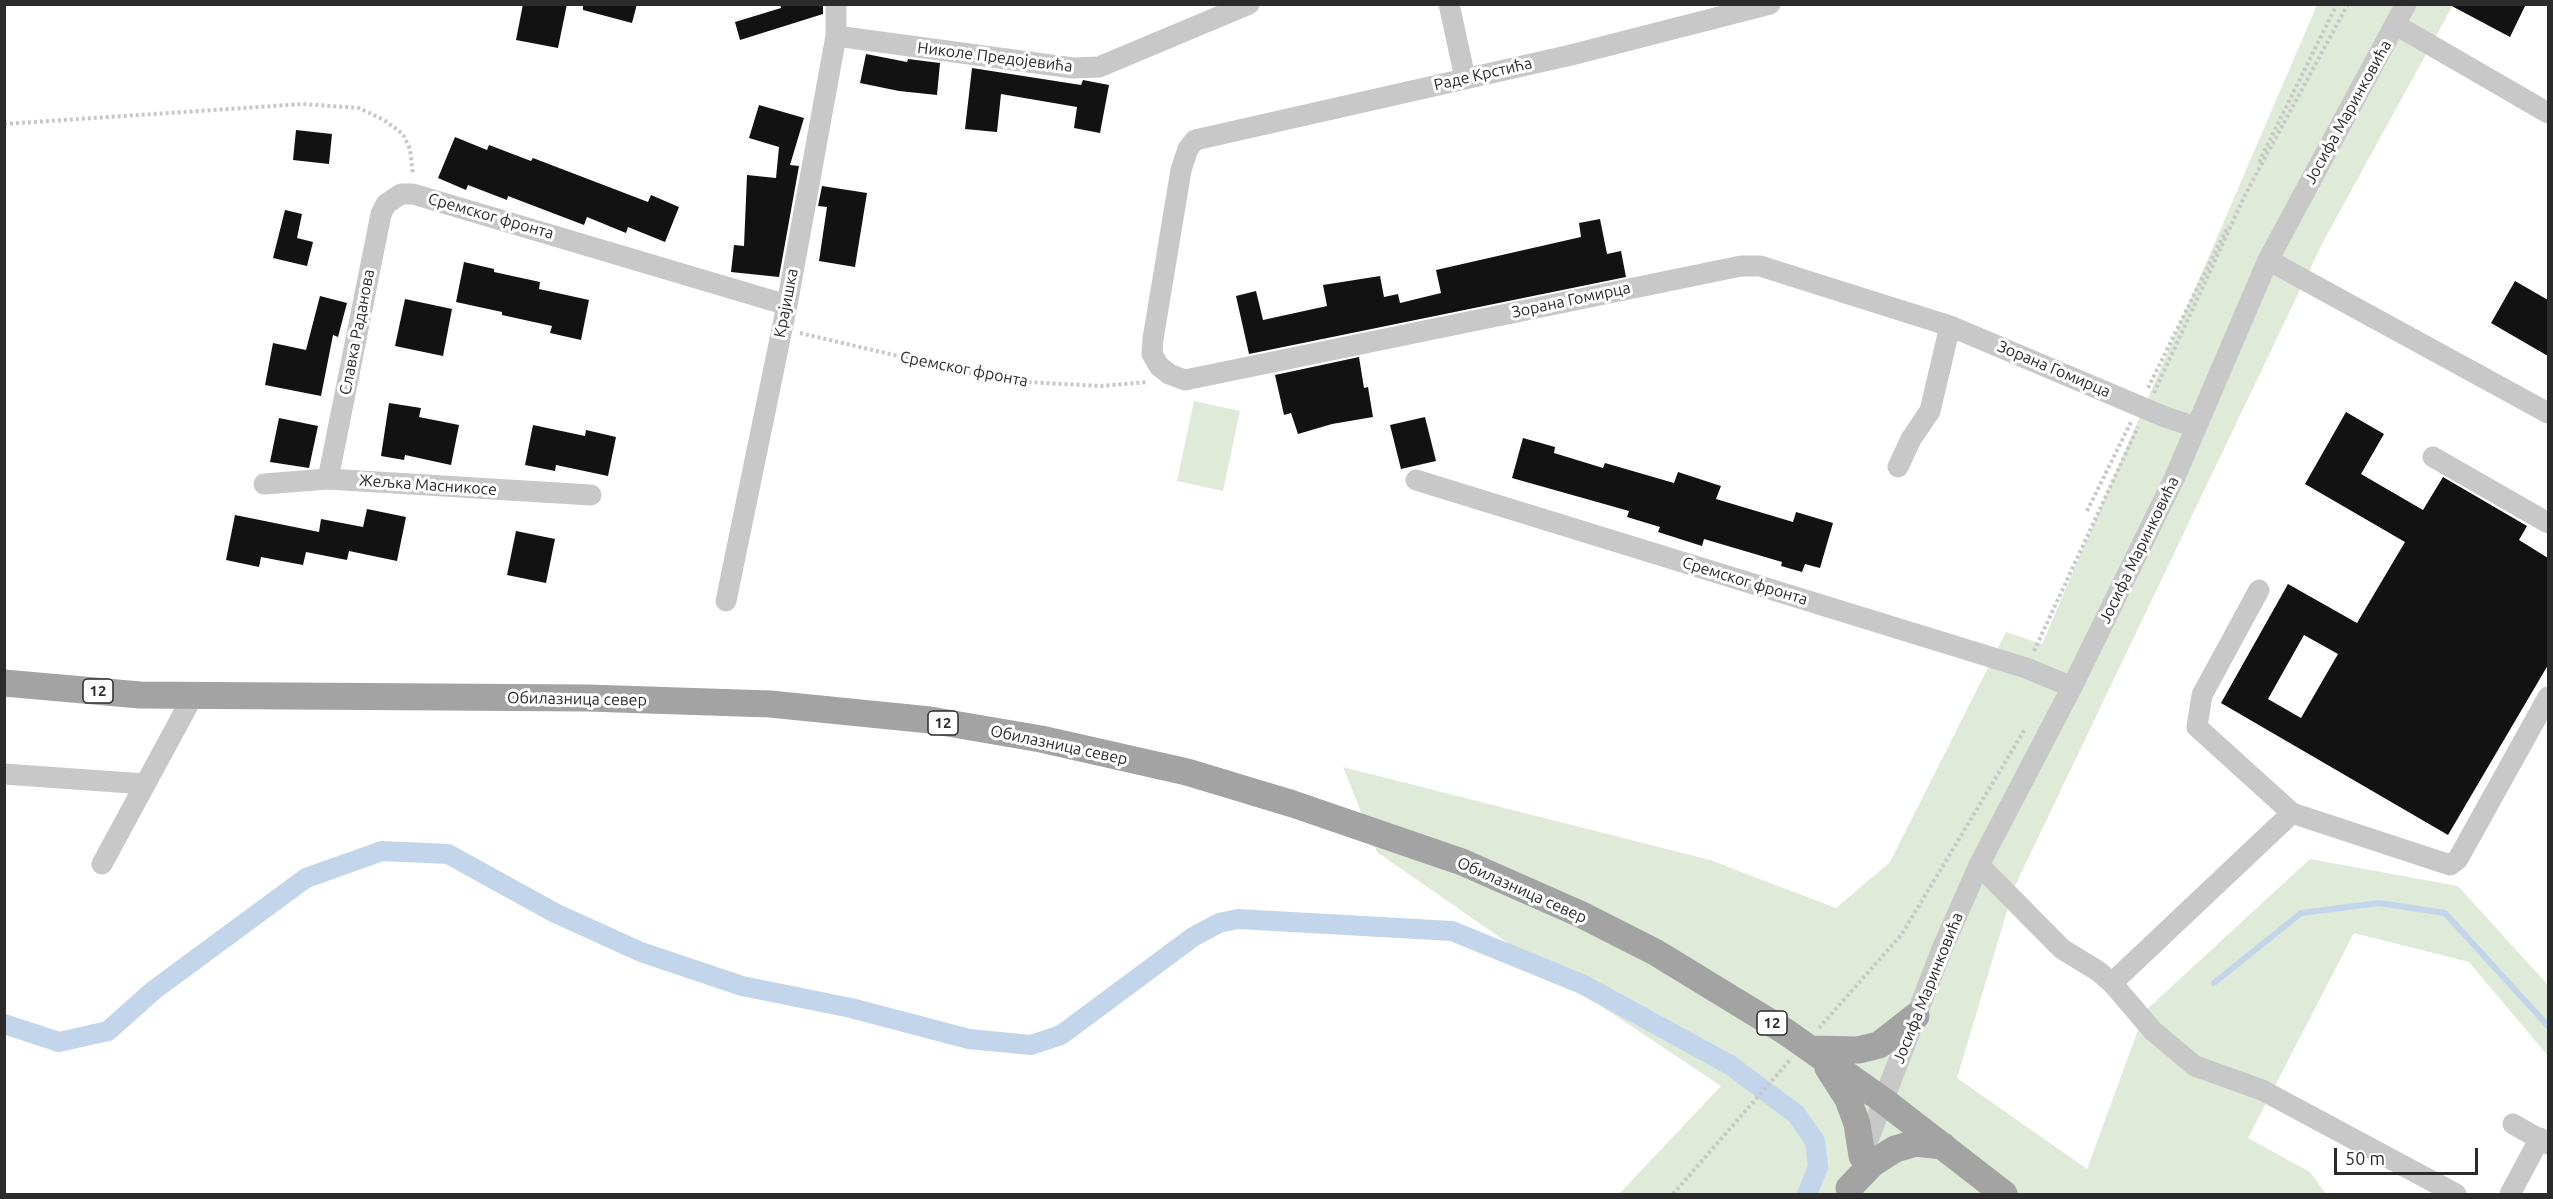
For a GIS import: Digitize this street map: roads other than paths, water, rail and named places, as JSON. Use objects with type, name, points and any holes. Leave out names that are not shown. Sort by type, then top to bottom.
[{"type":"main road","name":"Обилазница север","points":[[4,683],[140,695],[600,699],[770,704],[930,720],[1041,740],[1209,779],[1293,804],[1462,862],[1580,914],[1655,952],[1739,1001],[1808,1047],[1884,1101],[2004,1194]]},
{"type":"main road","points":[[1808,1047],[1858,1050],[1879,1045],[1916,1016]]},
{"type":"main road","points":[[1808,1047],[1834,1075],[1848,1099],[1857,1124],[1862,1156]]},
{"type":"main road","points":[[1847,1191],[1873,1163],[1895,1149],[1916,1143],[1944,1146]]},
{"type":"street","name":"Крајишка","points":[[726,601],[782,329],[836,36],[837,4]]},
{"type":"street","name":"Николе Предојевића","points":[[836,36],[1073,68],[1099,67],[1249,4]]},
{"type":"street","points":[[1449,4],[1465,78]]},
{"type":"street","name":"Раде Крстића","points":[[1185,380],[1168,374],[1159,366],[1152,354],[1181,170],[1188,149],[1195,140],[1571,55],[1770,4]]},
{"type":"street","points":[[2400,11],[2548,113]]},
{"type":"street","name":"Јосифа Маринковића","points":[[1847,1191],[1942,948],[1979,865],[2072,687],[2174,479],[2268,260],[2400,11]]},
{"type":"street","name":"Сремског фронта","points":[[407,194],[786,305]]},
{"type":"street","name":"Славка Раданова","points":[[328,479],[381,214],[386,204],[407,194]]},
{"type":"street","points":[[2268,260],[2548,414]]},
{"type":"street","name":"Зорана Гомирца","points":[[1185,380],[1741,266],[1760,266],[1950,326],[2196,427]]},
{"type":"street","points":[[1898,467],[1911,439],[1930,411],[1950,326]]},
{"type":"street","points":[[2433,457],[2548,522]]},
{"type":"street","name":"Жељка Масникосе","points":[[264,484],[328,479],[591,495]]},
{"type":"street","name":"Сремског фронта","points":[[1416,480],[2026,668],[2072,687]]},
{"type":"street","points":[[2259,590],[2202,695],[2197,727],[2292,813],[2450,865],[2458,859],[2548,697]]},
{"type":"street","points":[[102,864],[193,696]]},
{"type":"street","points":[[4,774],[145,784]]},
{"type":"street","points":[[2112,983],[2292,813]]},
{"type":"street","points":[[1979,865],[2062,949],[2098,971],[2112,983],[2153,1031],[2195,1066],[2262,1090],[2456,1194]]},
{"type":"street","points":[[2510,1194],[2544,1141],[2513,1124]]},
{"type":"waterway","points":[[4,1024],[59,1042],[108,1031],[154,990],[306,878],[382,851],[448,854],[555,913],[641,952],[742,986],[851,1008],[969,1039],[1031,1045],[1061,1035],[1193,937],[1219,923],[1238,919],[1452,931],[1582,984],[1730,1065],[1796,1114],[1815,1141],[1818,1167],[1807,1194]]},
{"type":"waterway","points":[[2214,983],[2301,913],[2379,903],[2445,913],[2548,1026]]}]
